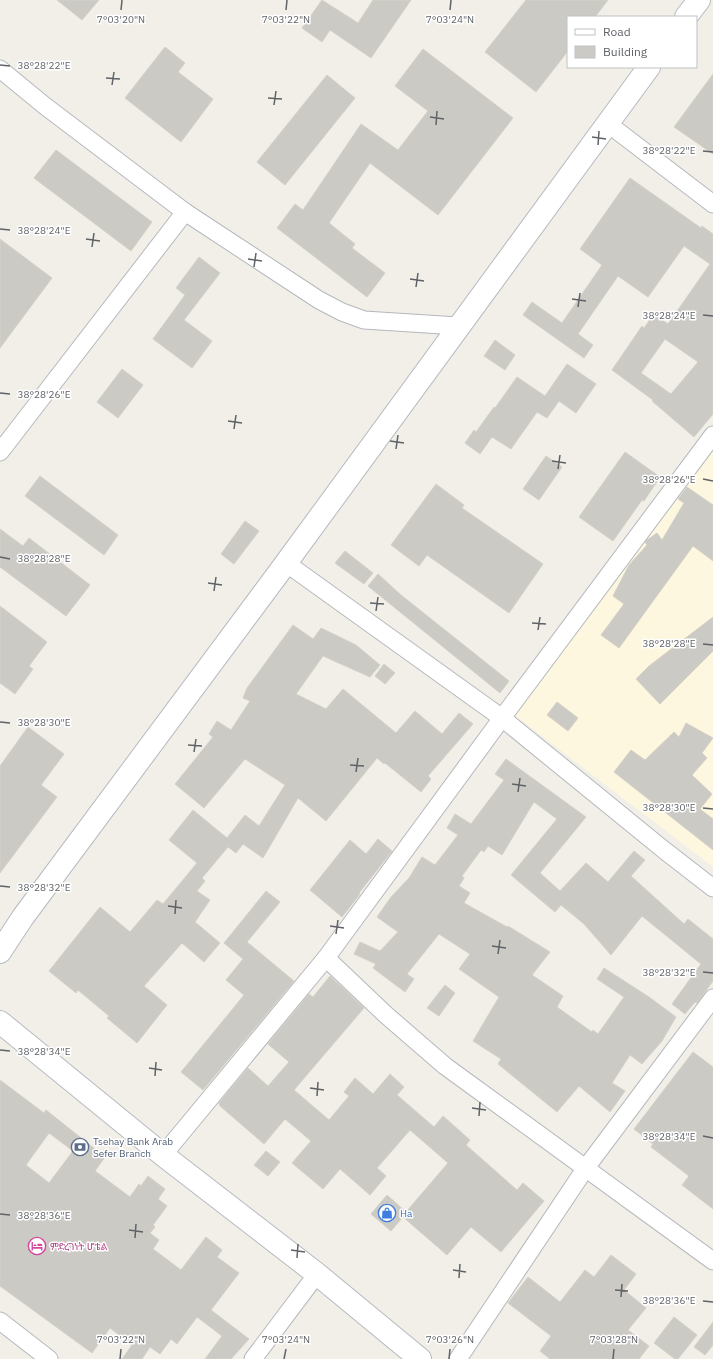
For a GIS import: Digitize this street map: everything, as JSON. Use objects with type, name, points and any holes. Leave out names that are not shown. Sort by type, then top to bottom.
[{"type":"street","points":[[687,16],[699,0]]},
{"type":"street","points":[[0,952],[23,917],[286,563],[648,68]]},
{"type":"street","points":[[0,69],[45,106],[185,212],[319,300],[342,312],[364,320],[458,326]]},
{"type":"street","points":[[607,123],[713,204]]},
{"type":"street","points":[[0,452],[185,212]]},
{"type":"street","points":[[163,1155],[326,958],[502,718],[713,435]]},
{"type":"street","points":[[286,563],[502,718],[713,888]]},
{"type":"street","points":[[326,958],[385,1014],[445,1066],[713,1262]]},
{"type":"street","points":[[458,1359],[585,1169],[713,998]]},
{"type":"street","points":[[0,1022],[163,1155],[317,1274],[420,1359]]},
{"type":"street","points":[[253,1359],[317,1274]]},
{"type":"street","points":[[0,1321],[49,1359]]},
{"type":"shaded area","points":[[713,447],[713,867],[509,711]]},
{"type":"building","points":[[57,0],[99,0],[82,20]]},
{"type":"building","points":[[322,0],[358,23],[373,0],[411,0],[371,58],[330,30],[322,42],[302,28]]},
{"type":"building","points":[[526,0],[608,0],[596,16],[567,16],[567,52],[536,92],[485,52]]},
{"type":"building","points":[[165,47],[185,63],[178,72],[213,99],[181,142],[125,98]]},
{"type":"building","points":[[423,49],[513,118],[438,215],[370,163],[329,223],[355,244],[352,248],[385,273],[367,297],[277,228],[295,204],[303,210],[361,124],[398,150],[428,111],[395,86]]},
{"type":"building","points":[[713,74],[713,154],[674,127]]},
{"type":"building","points":[[327,75],[355,98],[285,185],[257,162]]},
{"type":"building","points":[[56,150],[152,222],[131,251],[34,178]]},
{"type":"building","points":[[630,178],[701,228],[702,226],[713,234],[713,414],[694,437],[652,401],[653,400],[612,370],[642,326],[644,328],[654,314],[668,324],[710,264],[684,246],[648,297],[618,276],[578,334],[593,345],[584,358],[523,315],[532,302],[562,323],[602,265],[580,249]],"holes":[[[665,339],[698,362],[671,394],[641,373]]]},
{"type":"building","points":[[0,239],[52,278],[0,348]]},
{"type":"building","points":[[199,257],[220,273],[184,320],[212,341],[192,368],[153,339],[185,295],[176,288]]},
{"type":"building","points":[[495,340],[515,355],[505,370],[484,356]]},
{"type":"building","points":[[567,364],[596,384],[576,413],[559,401],[547,418],[537,412],[511,449],[492,437],[480,454],[465,443],[474,430],[476,432],[494,407],[495,408],[517,377],[545,396]]},
{"type":"building","points":[[122,369],[143,385],[118,418],[97,402]]},
{"type":"building","points":[[625,452],[660,477],[644,501],[642,500],[613,541],[579,517]]},
{"type":"building","points":[[546,456],[562,467],[539,500],[523,489]]},
{"type":"building","points":[[40,476],[118,535],[104,555],[25,496]]},
{"type":"building","points":[[436,484],[464,505],[462,508],[543,564],[509,613],[427,555],[419,566],[391,545]]},
{"type":"building","points":[[687,487],[713,505],[713,561],[693,546],[619,648],[601,635],[624,604],[613,596],[629,565],[647,545],[645,542],[657,533],[662,540],[684,503],[678,499]]},
{"type":"building","points":[[245,521],[259,531],[234,564],[221,554]]},
{"type":"building","points":[[0,529],[23,546],[29,538],[90,585],[66,616],[0,567]]},
{"type":"building","points":[[345,551],[373,573],[364,584],[335,563]]},
{"type":"building","points":[[378,574],[401,595],[509,681],[500,693],[368,586]]},
{"type":"building","points":[[0,606],[47,642],[29,666],[33,669],[15,694],[0,683]]},
{"type":"building","points":[[713,617],[713,651],[660,704],[636,679],[649,666]]},
{"type":"building","points":[[293,625],[313,639],[321,628],[356,645],[380,665],[370,677],[323,656],[296,694],[326,709],[343,689],[396,733],[415,711],[442,734],[459,713],[473,724],[428,776],[431,779],[421,792],[377,758],[326,821],[298,798],[263,858],[243,844],[236,853],[228,847],[202,878],[205,881],[197,891],[210,900],[195,922],[220,943],[204,962],[182,943],[144,986],[167,1005],[137,1043],[107,1018],[109,1016],[78,990],[76,993],[49,971],[100,907],[130,932],[157,900],[163,904],[197,863],[169,840],[193,810],[227,838],[245,815],[259,826],[285,785],[245,759],[204,808],[175,784],[213,737],[209,734],[217,721],[231,730],[250,701],[243,698],[247,688]]},
{"type":"building","points":[[384,664],[395,673],[385,684],[375,676]]},
{"type":"building","points":[[557,702],[578,718],[568,731],[547,715]]},
{"type":"building","points":[[686,723],[713,738],[702,753],[707,758],[692,775],[712,794],[700,809],[713,819],[713,850],[614,772],[631,750],[645,760],[674,732],[679,737]]},
{"type":"building","points":[[28,727],[64,754],[41,785],[57,797],[0,873],[0,766]]},
{"type":"building","points":[[506,759],[586,817],[540,873],[560,891],[586,863],[608,882],[634,851],[645,860],[631,876],[684,924],[688,919],[713,939],[713,981],[697,1003],[695,1002],[685,1014],[672,1004],[701,964],[642,916],[611,955],[584,924],[561,905],[555,912],[511,875],[557,819],[534,802],[502,855],[488,846],[484,852],[481,850],[462,876],[464,878],[459,886],[470,893],[464,903],[507,927],[508,926],[550,952],[532,975],[563,996],[557,1007],[592,1032],[593,1030],[598,1034],[624,997],[597,979],[604,968],[649,997],[676,1017],[662,1041],[642,1064],[630,1055],[612,1083],[625,1091],[610,1112],[579,1086],[557,1112],[498,1064],[501,1059],[473,1041],[499,997],[459,969],[470,954],[439,934],[407,974],[414,979],[405,992],[373,968],[376,964],[354,954],[360,942],[380,951],[398,932],[377,917],[391,897],[409,878],[422,857],[435,865],[458,835],[447,828],[455,814],[471,824],[504,780],[495,774]]},
{"type":"building","points":[[378,839],[392,851],[342,917],[310,890],[350,840],[366,854]]},
{"type":"building","points":[[266,891],[280,902],[247,942],[294,981],[203,1090],[181,1072],[244,995],[226,980],[243,959],[224,943]]},
{"type":"building","points":[[330,976],[364,1008],[294,1090],[329,1120],[349,1096],[344,1092],[355,1078],[373,1094],[390,1074],[404,1087],[397,1095],[434,1127],[443,1116],[470,1140],[466,1145],[517,1190],[523,1183],[544,1201],[501,1252],[471,1227],[447,1255],[403,1217],[391,1231],[371,1214],[387,1195],[406,1212],[448,1163],[410,1130],[377,1168],[386,1176],[370,1195],[340,1169],[323,1189],[292,1163],[311,1141],[285,1119],[264,1144],[220,1106],[219,1103],[248,1068],[268,1086],[289,1062],[268,1044],[309,994],[313,997]]},
{"type":"building","points":[[445,985],[455,993],[439,1016],[427,1008]]},
{"type":"building","points":[[693,1052],[713,1067],[713,1209],[682,1185],[689,1176],[651,1147],[653,1144],[634,1129]]},
{"type":"building","points":[[0,1080],[44,1113],[46,1110],[105,1157],[95,1171],[130,1197],[139,1184],[141,1186],[148,1176],[165,1189],[158,1199],[167,1206],[153,1225],[155,1227],[150,1233],[159,1240],[153,1249],[181,1270],[206,1237],[222,1250],[217,1257],[239,1273],[211,1310],[249,1339],[231,1359],[205,1359],[222,1336],[197,1317],[177,1344],[171,1339],[160,1354],[150,1347],[142,1359],[122,1359],[132,1345],[110,1328],[92,1353],[0,1286]],"holes":[[[49,1133],[73,1151],[49,1183],[26,1165]]]},
{"type":"building","points":[[266,1151],[280,1162],[268,1176],[254,1165]]},
{"type":"building","points":[[611,1255],[636,1274],[624,1290],[646,1308],[628,1330],[649,1346],[639,1359],[550,1359],[540,1351],[551,1336],[508,1303],[528,1277],[560,1302],[585,1270],[594,1277]]},
{"type":"building","points":[[674,1317],[697,1335],[678,1359],[675,1359],[654,1343]]},
{"type":"building","points":[[713,1322],[713,1345],[705,1355],[694,1347]]},
{"type":"place","name":"Tsehay Bank Arab Sefer Branch","points":[[80,1147]]},
{"type":"place","name":"Ha","points":[[387,1213]]},
{"type":"place","name":"ምድረገነት ሆቴል","points":[[37,1246]]}]
